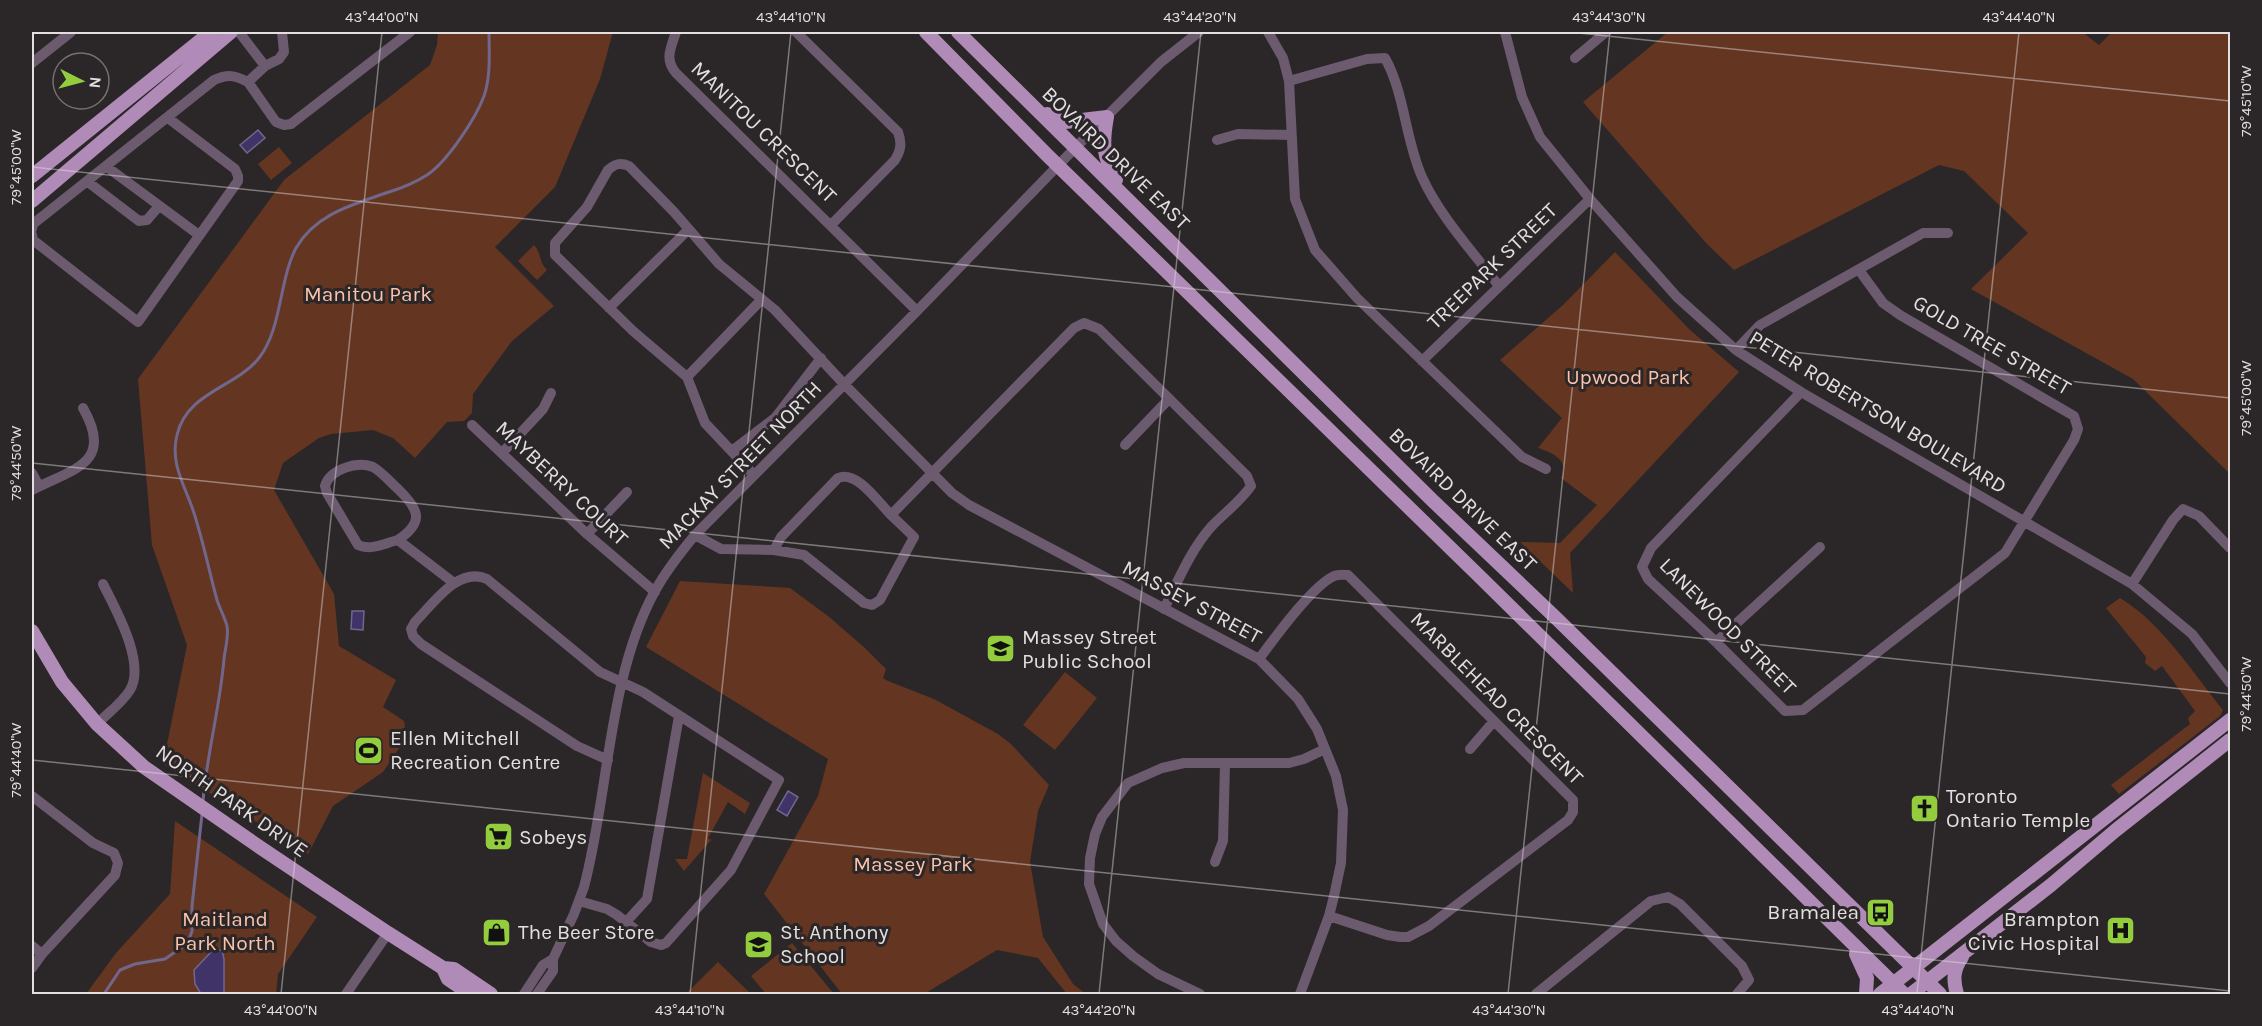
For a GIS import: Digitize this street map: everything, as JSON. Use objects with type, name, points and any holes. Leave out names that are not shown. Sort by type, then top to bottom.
[{"type":"main road","points":[[32,176],[211,32]]},
{"type":"main road","points":[[32,201],[231,32]]},
{"type":"main road","name":"BOVAIRD DRIVE EAST","points":[[926,32],[1058,165],[1904,994]]},
{"type":"main road","name":"BOVAIRD DRIVE EAST","points":[[958,32],[1433,501],[1556,618],[1940,994]]},
{"type":"main road","points":[[1035,108],[1065,122],[1107,117],[1104,154],[1125,195]]},
{"type":"main road","name":"NORTH PARK DRIVE","points":[[32,631],[62,682],[98,724],[144,767],[388,933],[443,968],[454,969],[491,994]]},
{"type":"main road","points":[[1880,994],[2230,720]]},
{"type":"main road","points":[[1911,994],[2051,885],[2116,830],[2230,740]]},
{"type":"main road","points":[[1849,941],[1867,978],[1866,994]]},
{"type":"main road","points":[[1958,994],[1954,974],[1965,953]]},
{"type":"main road","name":"NORTH PARK DRIVE","points":[[443,968],[448,979],[470,994]]},
{"type":"street","points":[[32,63],[71,32]]},
{"type":"street","points":[[239,32],[265,66]]},
{"type":"street","points":[[248,82],[265,66],[279,59],[284,52],[282,32]]},
{"type":"street","points":[[32,229],[33,224],[214,80],[234,75],[248,82],[276,122],[284,125],[291,124],[410,32]]},
{"type":"street","name":"MANITOU CRESCENT","points":[[676,32],[669,55],[670,66],[917,312]]},
{"type":"street","name":"MANITOU CRESCENT","points":[[796,32],[898,132],[901,141],[900,151],[895,160],[831,225]]},
{"type":"street","name":"MACKAY STREET NORTH","points":[[537,994],[553,971],[553,959],[579,901],[592,852],[622,682],[637,631],[655,592],[679,555],[695,535],[917,312],[1058,165],[1161,62],[1199,32]]},
{"type":"street","points":[[1268,32],[1283,58],[1289,81],[1295,199],[1315,250],[1357,298],[1522,457],[1546,469]]},
{"type":"street","name":"PETER ROBERTSON BOULEVARD","points":[[1505,32],[1522,97],[1540,136],[1590,199],[1677,297],[1736,350],[1801,392],[2132,584],[2192,634],[2230,683]]},
{"type":"street","points":[[1575,58],[1606,32]]},
{"type":"street","points":[[1289,81],[1367,59],[1385,58],[1393,72],[1407,132],[1421,175],[1429,190],[1499,286]]},
{"type":"street","points":[[32,235],[33,240],[138,322],[238,181],[235,169],[168,118]]},
{"type":"street","points":[[1217,140],[1238,134],[1291,135]]},
{"type":"street","name":"MASSEY STREET","points":[[609,308],[559,260],[554,249],[558,239],[587,207],[608,170],[618,164],[629,166],[674,212],[719,264],[775,310],[952,494],[1259,659],[1298,699],[1317,729],[1336,776],[1342,810],[1341,863],[1329,916],[1300,994]]},
{"type":"street","points":[[107,167],[199,236]]},
{"type":"street","points":[[88,182],[139,221],[147,220],[159,206]]},
{"type":"street","name":"TREEPARK STREET","points":[[1422,361],[1590,199]]},
{"type":"street","points":[[688,230],[609,308],[653,350],[687,377],[705,423],[733,450],[754,475]]},
{"type":"street","points":[[1736,350],[1760,325],[1923,233],[1948,233]]},
{"type":"street","name":"GOLD TREE STREET","points":[[1859,270],[1883,303],[1900,315],[2074,416],[2079,429],[2074,440],[2024,523]]},
{"type":"street","points":[[687,377],[762,299]]},
{"type":"street","points":[[891,514],[1074,328],[1084,323],[1099,329],[1247,476],[1251,486],[1246,494],[1212,527],[1193,552],[1164,609]]},
{"type":"street","points":[[733,450],[776,417],[821,358]]},
{"type":"street","name":"LANEWOOD STREET","points":[[1801,392],[1651,548],[1642,567],[1648,579],[1716,642],[1785,711],[1803,710],[2005,553],[2024,523]]},
{"type":"street","points":[[502,453],[543,409],[551,393]]},
{"type":"street","points":[[1125,445],[1168,400]]},
{"type":"street","points":[[32,473],[35,488],[85,464],[92,454],[94,443],[91,423],[83,408]]},
{"type":"street","name":"MAYBERRY COURT","points":[[472,425],[587,534],[655,592]]},
{"type":"street","points":[[362,465],[370,466],[378,470],[413,503],[416,522],[411,531],[398,540],[364,548],[358,545],[327,493],[325,486],[331,474],[338,470],[362,465]]},
{"type":"street","points":[[695,535],[721,549],[774,550],[804,555],[864,603],[872,605],[880,600],[914,537],[855,478],[845,475],[838,478],[781,537],[774,550]]},
{"type":"street","points":[[587,534],[627,492]]},
{"type":"street","points":[[2132,584],[2173,520],[2183,509],[2199,516],[2230,548]]},
{"type":"street","points":[[398,540],[454,583]]},
{"type":"street","points":[[1716,642],[1820,547]]},
{"type":"street","name":"MARBLEHEAD CRESCENT","points":[[1259,659],[1286,623],[1326,581],[1337,575],[1348,575],[1573,800],[1573,812],[1568,820],[1429,926],[1408,937],[1387,936],[1329,916]]},
{"type":"street","points":[[579,901],[607,909],[651,942],[661,945],[666,943],[731,870],[779,780],[643,692],[600,672],[488,579],[481,576],[471,577],[454,583],[415,622],[411,629],[412,636],[421,644],[577,746],[608,760]]},
{"type":"street","points":[[98,724],[123,698],[135,679],[134,656],[103,584]]},
{"type":"street","points":[[626,922],[647,899],[679,716]]},
{"type":"street","points":[[1470,749],[1494,721]]},
{"type":"street","points":[[1200,994],[1185,989],[1133,957],[1116,941],[1103,924],[1089,884],[1090,858],[1095,834],[1102,817],[1128,783],[1162,768],[1184,763],[1289,763],[1304,759],[1325,748]]},
{"type":"street","points":[[1215,862],[1223,841],[1225,764]]},
{"type":"street","points":[[32,796],[93,843],[114,853],[118,863],[115,875],[42,954],[32,968]]},
{"type":"street","points":[[1536,994],[1651,901],[1668,897],[1680,904],[1742,966],[1749,980],[1737,994]]},
{"type":"street","points":[[346,994],[388,933]]},
{"type":"street","points":[[32,946],[42,954]]},
{"type":"street","name":"MACKAY STREET NORTH","points":[[524,994],[543,965],[553,959]]},
{"type":"green space","name":"Manitou Park","points":[[438,32],[613,32],[600,79],[555,187],[495,247],[554,306],[512,341],[473,394],[472,413],[464,421],[447,422],[415,458],[393,438],[373,430],[331,434],[319,438],[283,463],[274,490],[334,594],[339,646],[396,680],[383,707],[404,721],[406,738],[383,772],[333,806],[308,854],[163,764],[187,645],[152,545],[138,379],[284,180],[430,65],[437,45]]},
{"type":"green space","points":[[1668,32],[2082,32],[2099,45],[2112,32],[2230,32],[2230,474],[2133,379],[1971,289],[2028,233],[1964,171],[1939,165],[1734,270],[1707,244],[1583,102]]},
{"type":"green space","points":[[279,147],[292,163],[271,180],[258,164]]},
{"type":"green space","points":[[534,245],[547,270],[537,280],[518,261]]},
{"type":"green space","name":"Upwood Park","points":[[1615,252],[1689,329],[1739,372],[1570,553],[1573,593],[1520,542],[1560,543],[1597,505],[1561,478],[1563,466],[1558,458],[1538,448],[1562,418],[1500,360],[1563,305]]},
{"type":"green space","name":"Massey Park","points":[[680,581],[790,588],[828,616],[865,648],[886,669],[883,678],[934,699],[998,734],[1011,744],[1049,785],[1038,811],[1030,862],[1043,937],[1073,984],[1086,994],[1067,994],[1038,958],[997,950],[924,994],[842,994],[764,894],[818,796],[828,759],[646,647]]},
{"type":"green space","points":[[2120,598],[2135,608],[2163,634],[2223,710],[2220,716],[2119,794],[2111,785],[2190,724],[2188,718],[2195,711],[2162,666],[2155,671],[2145,663],[2146,657],[2106,608]]},
{"type":"green space","points":[[1065,672],[1097,698],[1055,750],[1023,725]]},
{"type":"green space","points":[[703,773],[750,803],[745,814],[728,802],[708,838],[711,840],[684,871],[675,859],[687,859]]},
{"type":"green space","name":"Maitland Park North","points":[[175,821],[317,917],[278,974],[276,994],[86,994],[116,953],[170,894]]},
{"type":"green space","points":[[792,943],[834,994],[766,994],[751,976]]},
{"type":"green space","points":[[718,962],[751,994],[723,994],[720,992],[717,994],[686,994]]},
{"type":"shaded area","points":[[258,130],[265,138],[247,153],[240,145]]},
{"type":"shaded area","points":[[352,611],[364,611],[363,630],[351,629]]},
{"type":"shaded area","points":[[788,791],[798,797],[787,816],[777,810]]},
{"type":"shaded area","points":[[213,950],[222,950],[224,994],[201,994],[195,984],[194,970]]},
{"type":"waterway","points":[[203,801],[220,695],[227,630],[197,521],[182,482],[175,455],[177,435],[182,421],[201,400],[237,377],[259,358],[272,333],[290,261],[304,236],[314,226],[337,211],[423,178],[435,169],[452,150],[468,127],[484,96],[489,72],[489,32]]},
{"type":"waterway","points":[[104,994],[120,970],[135,964],[165,959],[188,943],[192,931],[192,906],[202,814]]},
{"type":"place","name":"Massey Street Public School","points":[[1001,649]]},
{"type":"place","name":"Ellen Mitchell Recreation Centre","points":[[369,750]]},
{"type":"place","name":"Toronto Ontario Temple","points":[[1925,808]]},
{"type":"place","name":"Sobeys","points":[[498,837]]},
{"type":"place","name":"Bramalea","points":[[1880,912]]},
{"type":"place","name":"Brampton Civic Hospital","points":[[2121,931]]},
{"type":"place","name":"The Beer Store","points":[[497,932]]},
{"type":"place","name":"St. Anthony School","points":[[759,944]]}]
